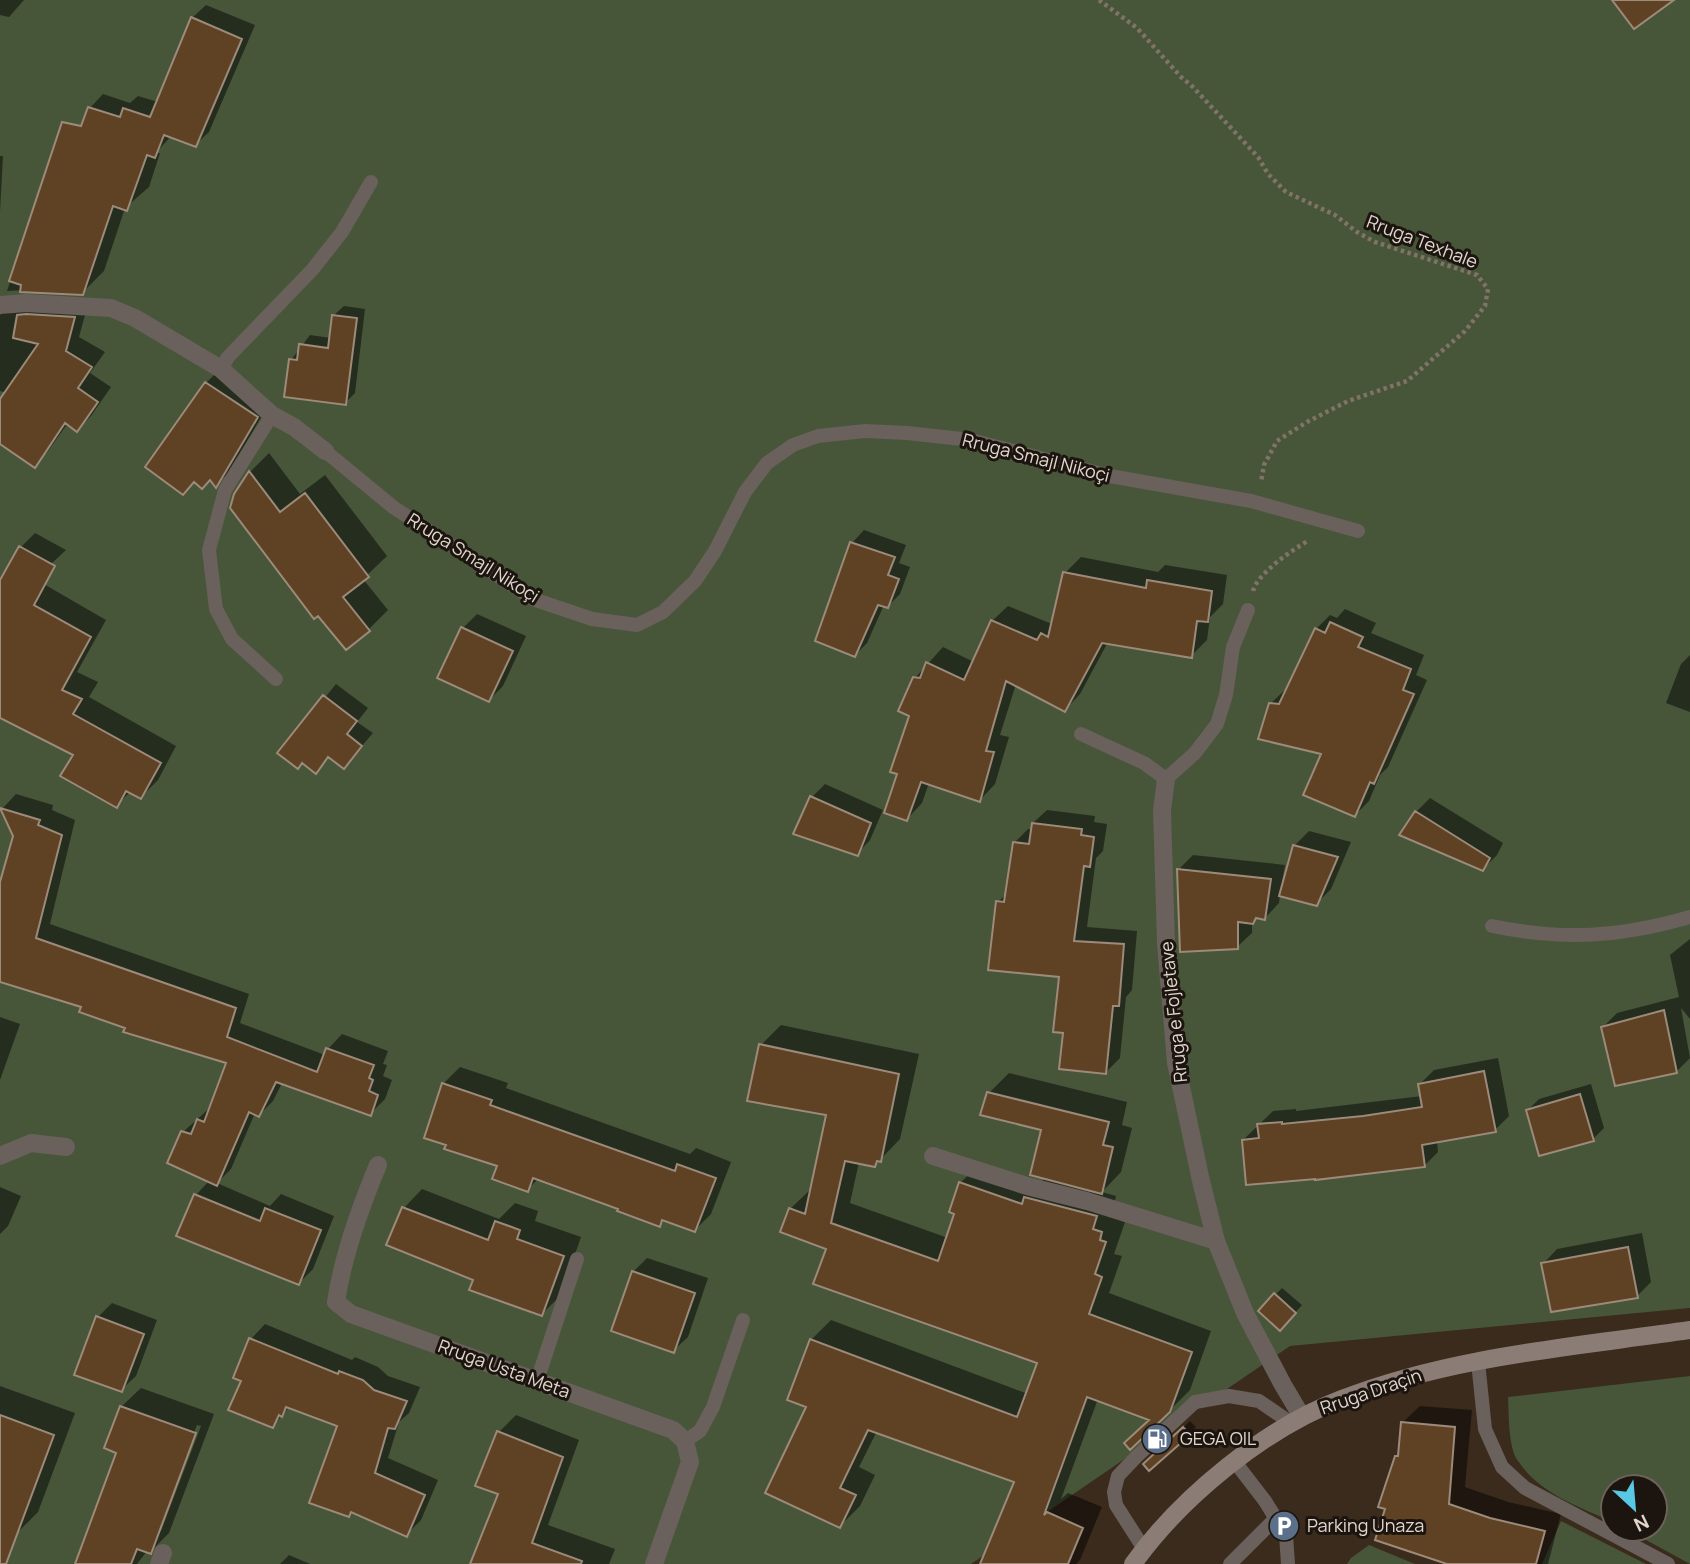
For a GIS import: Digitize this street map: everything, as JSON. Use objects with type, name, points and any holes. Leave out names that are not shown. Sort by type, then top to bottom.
[{"type":"main road","name":"Rruga Draçin","points":[[1133,1564],[1143,1549],[1195,1493],[1235,1462],[1296,1420],[1355,1395],[1417,1376],[1478,1362],[1690,1330]]},
{"type":"street","name":"Rruga Smajl Nikoçi","points":[[0,305],[26,303],[110,309],[135,318],[220,369],[272,415],[294,427],[325,451]]},
{"type":"street","name":"Rruga e Fojletave","points":[[1166,779],[1162,810],[1166,944],[1176,1063],[1216,1241],[1245,1312],[1283,1385],[1296,1420]]},
{"type":"street","points":[[0,1156],[31,1143],[66,1147]]},
{"type":"street","points":[[933,1156],[1027,1186],[1087,1200],[1216,1241]]},
{"type":"street","name":"Rruga Usta Meta","points":[[378,1165],[361,1209],[336,1302],[351,1314],[673,1430],[685,1441]]},
{"type":"street","points":[[654,1564],[690,1462],[685,1441]]},
{"type":"lane","points":[[220,369],[228,357],[312,270],[335,242],[371,182]]},
{"type":"lane","points":[[272,415],[225,489],[209,550],[216,609],[232,639],[276,680]]},
{"type":"lane","name":"Rruga Smajl Nikoçi","points":[[325,451],[393,507],[533,599],[592,619],[637,625],[663,612],[695,581],[715,551],[746,492],[767,463],[793,445],[818,436],[865,431],[971,440],[1110,477],[1251,501],[1358,531]]},
{"type":"lane","points":[[1080,734],[1144,763],[1166,779],[1195,753],[1217,724],[1226,695],[1233,647],[1248,610]]},
{"type":"lane","points":[[1492,926],[1524,933],[1607,935],[1647,930],[1690,917]]},
{"type":"lane","points":[[537,1381],[577,1259]]},
{"type":"lane","points":[[685,1441],[700,1432],[713,1407],[743,1320]]},
{"type":"lane","points":[[1478,1362],[1485,1429],[1502,1467],[1525,1488],[1668,1564]]},
{"type":"lane","points":[[1143,1549],[1116,1504],[1114,1492],[1118,1476],[1195,1402],[1229,1396],[1259,1401],[1296,1420]]},
{"type":"lane","points":[[1235,1462],[1265,1501],[1286,1535],[1288,1564]]},
{"type":"lane","points":[[1230,1564],[1276,1518]]},
{"type":"path","name":"Rruga Texhale","points":[[1099,0],[1137,28],[1258,157],[1268,174],[1286,192],[1335,215],[1376,242],[1477,275],[1488,289],[1485,306],[1465,331],[1407,382],[1348,401],[1276,441],[1264,466],[1260,485],[1251,501]]},
{"type":"path","points":[[1248,610],[1255,584],[1293,549],[1317,535],[1330,523]]},
{"type":"green space","points":[[0,0],[1690,0],[1690,1308],[1290,1346],[971,1564],[0,1564]]},
{"type":"green space","points":[[1690,1376],[1690,1564],[1652,1543],[1669,1543],[1669,1473],[1599,1473],[1599,1516],[1574,1505],[1537,1482],[1518,1461],[1512,1448],[1508,1397]]},
{"type":"green space","points":[[1561,1521],[1599,1540],[1599,1543],[1604,1543],[1646,1564],[1542,1564]]},
{"type":"green space","points":[[1369,1545],[1415,1564],[1347,1564]]},
{"type":"building","points":[[1612,0],[1674,0],[1634,29]]},
{"type":"building","points":[[191,17],[242,39],[196,147],[164,135],[155,158],[147,155],[127,211],[113,206],[83,295],[20,292],[21,285],[9,281],[62,122],[81,126],[88,107],[120,117],[123,108],[150,117]]},
{"type":"building","points":[[17,315],[75,317],[66,351],[92,367],[78,388],[98,402],[77,432],[65,423],[35,468],[0,444],[0,399],[38,344],[13,338]]},
{"type":"building","points":[[332,315],[357,318],[346,405],[284,397],[289,359],[297,360],[299,344],[328,348]]},
{"type":"building","points":[[205,382],[258,417],[216,488],[210,480],[202,489],[194,482],[183,495],[145,467]]},
{"type":"building","points":[[249,471],[280,512],[305,493],[369,577],[343,597],[370,631],[346,650],[318,616],[314,619],[230,508],[234,494]]},
{"type":"building","points":[[850,542],[895,557],[888,575],[899,579],[888,608],[878,605],[855,657],[815,641]]},
{"type":"building","points":[[19,546],[55,566],[34,605],[91,637],[62,690],[82,699],[73,714],[161,763],[141,799],[126,791],[117,808],[60,776],[73,755],[0,718],[0,580]]},
{"type":"building","points":[[1063,572],[1146,588],[1147,580],[1212,591],[1208,622],[1197,621],[1192,658],[1102,643],[1065,712],[1006,681],[986,751],[994,752],[980,802],[921,782],[907,821],[884,813],[897,774],[890,772],[909,716],[898,711],[913,677],[920,678],[926,662],[964,680],[991,620],[1037,640],[1041,633],[1048,637]]},
{"type":"building","points":[[1330,622],[1363,637],[1358,647],[1411,669],[1403,690],[1414,694],[1374,784],[1370,782],[1355,817],[1303,795],[1321,754],[1258,739],[1269,703],[1279,704],[1315,628],[1325,633]]},
{"type":"building","points":[[461,627],[513,651],[489,702],[437,678]]},
{"type":"building","points":[[323,695],[357,721],[347,734],[362,746],[344,769],[328,757],[316,774],[302,763],[298,769],[277,753]]},
{"type":"building","points":[[810,796],[871,823],[858,856],[793,834]]},
{"type":"building","points":[[0,808],[40,820],[38,825],[62,835],[36,938],[236,1008],[227,1037],[317,1072],[326,1048],[374,1065],[369,1078],[373,1080],[369,1091],[378,1095],[371,1116],[276,1082],[259,1117],[249,1112],[217,1186],[167,1163],[181,1131],[191,1134],[197,1119],[204,1122],[226,1063],[123,1032],[125,1028],[79,1012],[81,1007],[0,982],[0,882],[13,836]]},
{"type":"building","points":[[1415,811],[1490,858],[1483,871],[1399,835]]},
{"type":"building","points":[[1032,823],[1082,829],[1081,835],[1094,837],[1090,867],[1084,866],[1074,941],[1124,944],[1119,1006],[1113,1006],[1106,1074],[1059,1069],[1063,1033],[1053,1032],[1059,977],[988,970],[996,901],[1004,902],[1013,842],[1029,844]]},
{"type":"building","points":[[1293,845],[1338,857],[1317,906],[1279,896]]},
{"type":"building","points":[[1177,869],[1271,879],[1265,920],[1256,918],[1253,924],[1238,922],[1238,949],[1180,952]]},
{"type":"building","points":[[1664,1010],[1677,1073],[1615,1086],[1601,1027]]},
{"type":"building","points":[[759,1044],[899,1074],[881,1162],[877,1161],[875,1167],[845,1161],[831,1223],[938,1261],[954,1214],[949,1212],[959,1182],[1022,1204],[1024,1197],[1097,1216],[1093,1229],[1102,1232],[1100,1240],[1106,1242],[1095,1274],[1102,1277],[1089,1314],[1192,1352],[1170,1412],[1130,1450],[1124,1443],[1149,1420],[1087,1397],[1044,1515],[1047,1512],[1083,1528],[1068,1564],[980,1564],[1014,1482],[868,1430],[840,1488],[856,1495],[840,1528],[765,1493],[806,1407],[787,1400],[810,1339],[1017,1417],[1037,1363],[813,1284],[826,1249],[780,1232],[789,1208],[805,1214],[826,1115],[747,1101]]},
{"type":"building","points":[[1484,1071],[1496,1132],[1422,1145],[1425,1167],[1246,1185],[1242,1140],[1259,1138],[1257,1124],[1363,1116],[1422,1107],[1418,1084]]},
{"type":"building","points":[[442,1083],[492,1100],[490,1105],[675,1171],[677,1164],[716,1178],[695,1232],[662,1220],[660,1227],[533,1178],[528,1192],[492,1179],[497,1166],[444,1149],[446,1145],[424,1138]]},
{"type":"building","points":[[987,1092],[1109,1122],[1103,1145],[1113,1147],[1102,1194],[1030,1175],[1041,1130],[980,1115]]},
{"type":"building","points":[[1580,1094],[1594,1141],[1539,1156],[1526,1110]]},
{"type":"building","points":[[194,1194],[260,1221],[265,1208],[321,1230],[299,1285],[176,1236]]},
{"type":"building","points":[[402,1207],[488,1240],[495,1221],[520,1230],[517,1239],[564,1256],[542,1316],[469,1290],[473,1280],[386,1245]]},
{"type":"building","points":[[1628,1247],[1638,1298],[1551,1312],[1541,1263]]},
{"type":"building","points":[[632,1271],[695,1293],[674,1353],[611,1331]]},
{"type":"building","points":[[1274,1293],[1296,1313],[1280,1331],[1258,1311]]},
{"type":"building","points":[[96,1316],[144,1334],[122,1392],[74,1375]]},
{"type":"building","points":[[249,1338],[338,1374],[339,1371],[363,1380],[374,1390],[407,1401],[395,1429],[388,1428],[375,1473],[425,1495],[407,1537],[351,1512],[349,1517],[309,1503],[337,1426],[286,1407],[273,1428],[228,1410],[241,1381],[233,1378]]},
{"type":"building","points":[[120,1406],[196,1433],[151,1554],[137,1549],[131,1564],[75,1564],[116,1453],[104,1448]]},
{"type":"building","points":[[0,1415],[54,1435],[6,1564],[0,1564]]},
{"type":"building","points":[[1401,1422],[1455,1427],[1449,1504],[1490,1518],[1545,1531],[1536,1564],[1447,1564],[1375,1540],[1385,1509],[1378,1507],[1395,1456],[1398,1456]]},
{"type":"building","points":[[1183,1427],[1190,1435],[1149,1471],[1143,1464]]},
{"type":"building","points":[[497,1431],[563,1457],[532,1543],[582,1561],[581,1564],[470,1564],[498,1494],[475,1486]]},
{"type":"place","name":"GEGA OIL","points":[[1157,1439]]},
{"type":"place","name":"Parking Unaza","points":[[1284,1526]]}]
